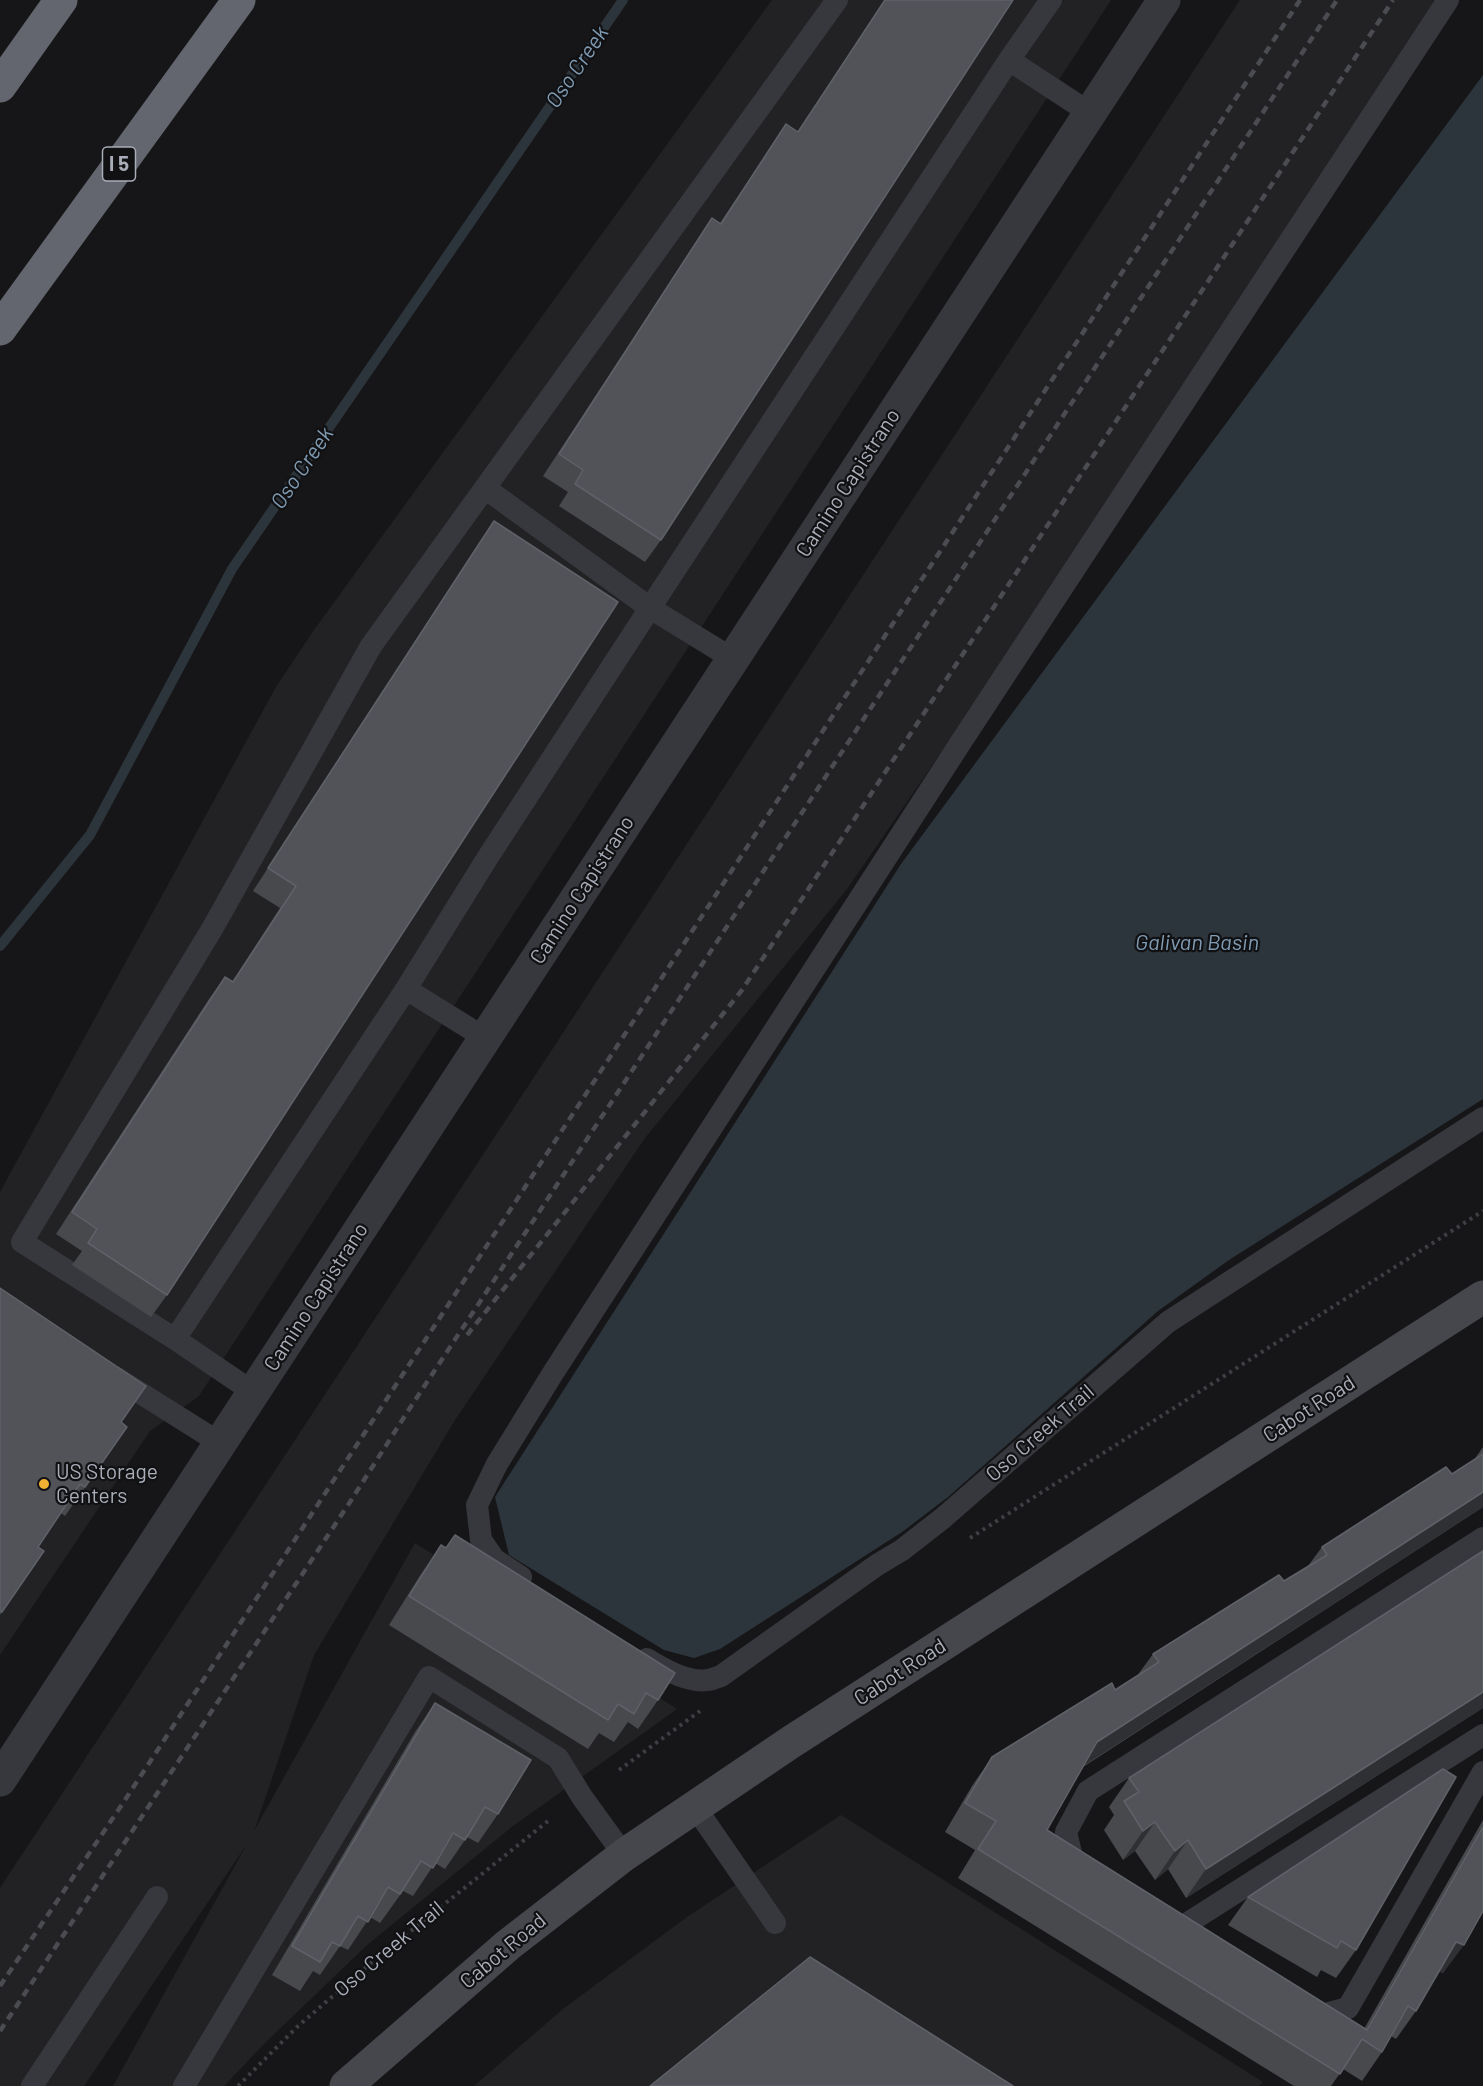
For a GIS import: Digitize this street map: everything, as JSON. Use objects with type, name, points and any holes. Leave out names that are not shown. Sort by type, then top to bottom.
[{"type":"highway","points":[[0,87],[61,0]]},
{"type":"highway","name":"I 5","points":[[0,329],[239,0]]},
{"type":"main road","name":"Cabot Road","points":[[346,2086],[508,1945],[624,1855],[791,1742],[1483,1297]]},
{"type":"street","name":"Camino Capistrano","points":[[0,1780],[1164,0]]},
{"type":"lane","points":[[253,1392],[176,1339],[22,1242],[212,929],[371,646],[837,0]]},
{"type":"lane","points":[[176,1339],[406,989],[650,608],[1009,60],[1051,0]]},
{"type":"lane","points":[[542,1591],[494,1560],[481,1540],[477,1504],[497,1464],[553,1372],[955,752],[1448,0]]},
{"type":"lane","points":[[1009,60],[1090,113]]},
{"type":"lane","points":[[485,488],[650,608],[733,659]]},
{"type":"lane","points":[[406,989],[484,1038]]},
{"type":"lane","name":"Oso Creek Trail","points":[[721,1676],[877,1565],[902,1550],[1168,1322],[1483,1118]]},
{"type":"lane","points":[[96,1365],[220,1443]]},
{"type":"lane","points":[[1102,1879],[1073,1861],[1066,1832],[1088,1791],[1483,1538]]},
{"type":"lane","points":[[629,1647],[658,1666],[689,1679],[706,1681],[721,1676]]},
{"type":"lane","points":[[184,2086],[429,1677],[558,1758],[582,1797],[624,1855]]},
{"type":"lane","points":[[1180,1928],[1483,1735]]},
{"type":"lane","points":[[1288,1997],[1318,2016],[1348,2008],[1483,1772]]},
{"type":"lane","points":[[695,1807],[775,1923]]},
{"type":"lane","points":[[32,2086],[157,1897]]},
{"type":"lane","points":[[1161,1916],[1200,1940]]},
{"type":"path","name":"Oso Creek Trail","points":[[966,1540],[1483,1211]]},
{"type":"path","points":[[619,1770],[712,1702],[721,1676]]},
{"type":"path","name":"Oso Creek Trail","points":[[238,2086],[297,2027],[371,1963],[548,1821]]},
{"type":"shaded area","points":[[772,0],[1111,0],[199,1396],[150,1431],[0,1655],[0,1192],[276,687],[314,630]]},
{"type":"shaded area","points":[[1240,0],[1459,0],[847,889],[645,1138],[455,1420],[314,1655],[254,1831],[415,1543],[677,1709],[513,1826],[367,1945],[265,2043],[224,2086],[113,2086],[247,1844],[84,2086],[0,2086],[0,1888]]},
{"type":"shaded area","points":[[841,1815],[1263,2082],[1259,2086],[474,2086],[563,2009],[687,1917]]},
{"type":"water","name":"Galivan Basin","points":[[1483,75],[1483,1099],[1229,1260],[1158,1311],[948,1497],[902,1532],[720,1649],[694,1658],[664,1650],[509,1555],[495,1497],[901,864]]},
{"type":"building","points":[[885,0],[1013,0],[661,540],[575,484],[583,470],[559,454],[712,218],[721,224],[786,124],[798,132]]},
{"type":"building","points":[[494,521],[618,602],[167,1295],[88,1243],[97,1229],[72,1212],[225,977],[233,982],[296,886],[268,868]]},
{"type":"building","name":"US Storage Centers","points":[[0,1288],[146,1386],[121,1422],[127,1427],[85,1487],[80,1484],[38,1547],[44,1551],[2,1612],[0,1611]]},
{"type":"building","points":[[1483,1454],[1483,1492],[1097,1742],[1047,1830],[1367,2030],[1483,1827],[1483,1911],[1464,1945],[1456,1942],[1416,2011],[1408,2006],[1382,2052],[1362,2039],[1340,2074],[978,1849],[996,1821],[965,1803],[992,1757],[1112,1683],[1115,1690],[1159,1662],[1153,1654],[1279,1575],[1284,1581],[1327,1555],[1322,1547],[1446,1467],[1452,1474]]},
{"type":"building","points":[[455,1535],[675,1673],[658,1700],[646,1693],[634,1714],[618,1704],[608,1720],[409,1596],[441,1545],[446,1548]]},
{"type":"building","points":[[1483,1551],[1483,1692],[1206,1869],[1188,1840],[1175,1851],[1155,1822],[1143,1831],[1124,1801],[1139,1792],[1129,1778]]},
{"type":"building","points":[[435,1703],[531,1760],[498,1814],[485,1807],[465,1840],[453,1833],[433,1868],[421,1861],[400,1894],[388,1887],[368,1922],[358,1916],[340,1946],[332,1942],[320,1962],[292,1946]]},
{"type":"building","points":[[1443,1769],[1456,1777],[1356,1950],[1341,1941],[1337,1948],[1248,1897]]},
{"type":"building","points":[[810,1957],[1013,2086],[650,2086]]},
{"type":"waterway","name":"Oso Creek","points":[[0,946],[90,835],[232,569],[623,0]]},
{"type":"railway","points":[[0,1986],[123,1803],[1300,0]]},
{"type":"railway","points":[[0,2031],[1337,0]]},
{"type":"railway","points":[[467,1335],[742,990],[1393,0]]},
{"type":"place","name":"US Storage Centers","points":[[44,1484]]}]
